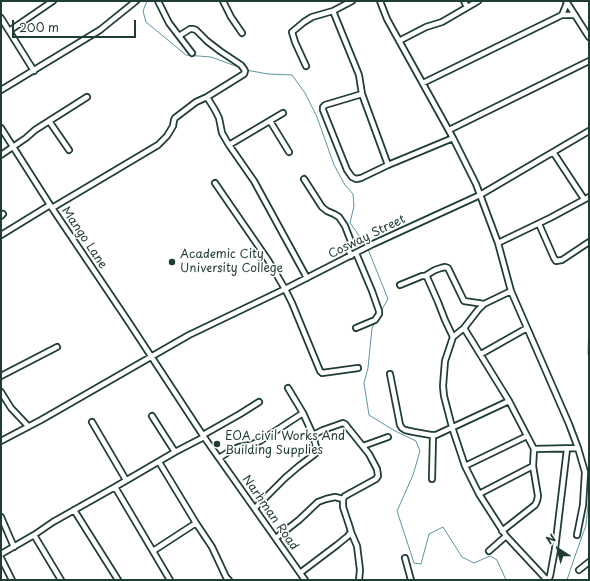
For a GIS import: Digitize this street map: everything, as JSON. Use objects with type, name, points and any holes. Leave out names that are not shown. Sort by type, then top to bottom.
[{"type":"street","points":[[9,31],[54,1]]},
{"type":"street","points":[[1,90],[100,30],[136,1]]},
{"type":"street","points":[[158,1],[169,24],[192,53]]},
{"type":"street","points":[[223,1],[231,17],[242,33]]},
{"type":"street","points":[[306,66],[292,32],[312,17],[333,11],[352,1]]},
{"type":"street","points":[[380,1],[387,19],[449,130],[476,184],[498,243],[511,291],[578,448],[585,472],[583,505],[577,535]]},
{"type":"street","points":[[464,1],[467,7]]},
{"type":"street","points":[[399,41],[426,27],[442,22],[478,1]]},
{"type":"street","points":[[562,15],[567,2]]},
{"type":"street","points":[[567,2],[589,37]]},
{"type":"street","points":[[333,11],[359,74],[362,94],[388,165]]},
{"type":"street","points":[[423,83],[562,15],[575,15]]},
{"type":"street","points":[[1,18],[34,71]]},
{"type":"street","points":[[1,235],[158,145],[167,136],[173,126],[175,118],[196,102],[207,97],[244,74],[244,68],[241,65],[207,41],[196,30],[190,30],[179,36]]},
{"type":"street","points":[[449,130],[589,61]]},
{"type":"street","points":[[362,94],[325,105],[323,107],[348,170],[352,177],[356,179],[453,138]]},
{"type":"street","points":[[1,155],[49,121],[87,97]]},
{"type":"street","points":[[207,97],[219,118],[222,133],[254,181],[307,278]]},
{"type":"street","points":[[229,145],[283,113]]},
{"type":"street","points":[[49,121],[69,150]]},
{"type":"street","points":[[270,121],[288,152]]},
{"type":"street","name":"Mango Lane","points":[[1,128],[12,147],[151,357]]},
{"type":"street","name":"Cosway Street","points":[[1,441],[41,420],[194,332],[285,289],[373,244],[480,195],[589,131]]},
{"type":"street","points":[[498,243],[587,198],[553,152]]},
{"type":"street","points":[[304,179],[322,207],[339,217],[345,226],[350,239],[348,248],[351,256]]},
{"type":"street","points":[[215,183],[268,260],[285,289],[320,371],[322,373],[358,368]]},
{"type":"street","points":[[538,224],[556,261],[562,260],[589,242]]},
{"type":"street","points":[[356,328],[375,320],[379,311],[357,253]]},
{"type":"street","points":[[400,285],[445,267],[448,268],[464,301],[484,304]]},
{"type":"street","points":[[425,276],[429,281],[453,337]]},
{"type":"street","points":[[511,291],[484,304],[464,328],[453,337],[445,360],[443,386],[444,396],[452,427],[465,466],[479,494],[502,531],[547,580],[550,576],[555,549],[567,448]]},
{"type":"street","points":[[464,328],[509,401],[534,449],[533,466],[538,496],[537,500],[535,505],[502,531]]},
{"type":"street","points":[[481,354],[527,328]]},
{"type":"street","points":[[1,376],[57,347]]},
{"type":"street","name":"Narhman Road","points":[[151,357],[203,436],[304,580]]},
{"type":"street","points":[[390,374],[401,427],[405,430],[433,436],[509,401]]},
{"type":"street","points":[[254,508],[285,478],[316,452],[313,435],[303,413],[288,388]]},
{"type":"street","points":[[1,392],[11,408],[28,426]]},
{"type":"street","points":[[1,554],[259,402]]},
{"type":"street","points":[[219,458],[239,447],[260,441],[303,413]]},
{"type":"street","points":[[152,416],[175,452]]},
{"type":"street","points":[[92,422],[126,480]]},
{"type":"street","points":[[313,435],[343,423],[348,426],[373,461],[378,472],[376,479],[343,499]]},
{"type":"street","points":[[432,479],[433,436]]},
{"type":"street","points":[[465,466],[527,436]]},
{"type":"street","points":[[363,446],[388,437]]},
{"type":"street","points":[[534,449],[578,448]]},
{"type":"street","points":[[159,462],[212,547],[226,579]]},
{"type":"street","points":[[479,494],[533,466]]},
{"type":"street","points":[[115,487],[170,580]]},
{"type":"street","points":[[276,538],[299,520],[318,502],[335,497],[343,499]]},
{"type":"street","points":[[343,499],[343,507],[350,532],[357,546],[360,570],[359,580]]},
{"type":"street","points":[[74,510],[118,580]]},
{"type":"street","points":[[1,517],[14,547]]},
{"type":"street","points":[[153,551],[196,522]]},
{"type":"street","points":[[300,573],[348,536],[350,532]]},
{"type":"street","points":[[34,535],[60,580]]},
{"type":"street","points":[[489,551],[506,536]]},
{"type":"street","points":[[1,558],[12,580]]},
{"type":"street","points":[[405,558],[411,580]]},
{"type":"street","points":[[579,570],[589,562]]},
{"type":"waterway","points":[[147,1],[143,11],[146,22],[186,55],[211,57],[241,68]]},
{"type":"waterway","points":[[246,70],[268,74],[292,75],[305,93],[317,117],[334,165],[345,185],[353,194],[354,206],[350,223],[366,245]]},
{"type":"waterway","points":[[368,249],[388,299],[381,311]]},
{"type":"waterway","points":[[375,322],[372,328],[368,368],[364,383],[369,415],[395,431],[416,441],[420,451],[413,475],[397,511],[414,563],[421,564],[429,534],[443,527],[462,557],[474,563],[490,556],[497,560],[506,580]]},
{"type":"waterway","points":[[589,324],[589,358]]},
{"type":"waterway","points":[[567,580],[586,525],[589,495]]},
{"type":"place","name":"Academic City University College","points":[[172,262]]},
{"type":"place","name":"EOA civil Works And Building Supplies","points":[[217,444]]}]
